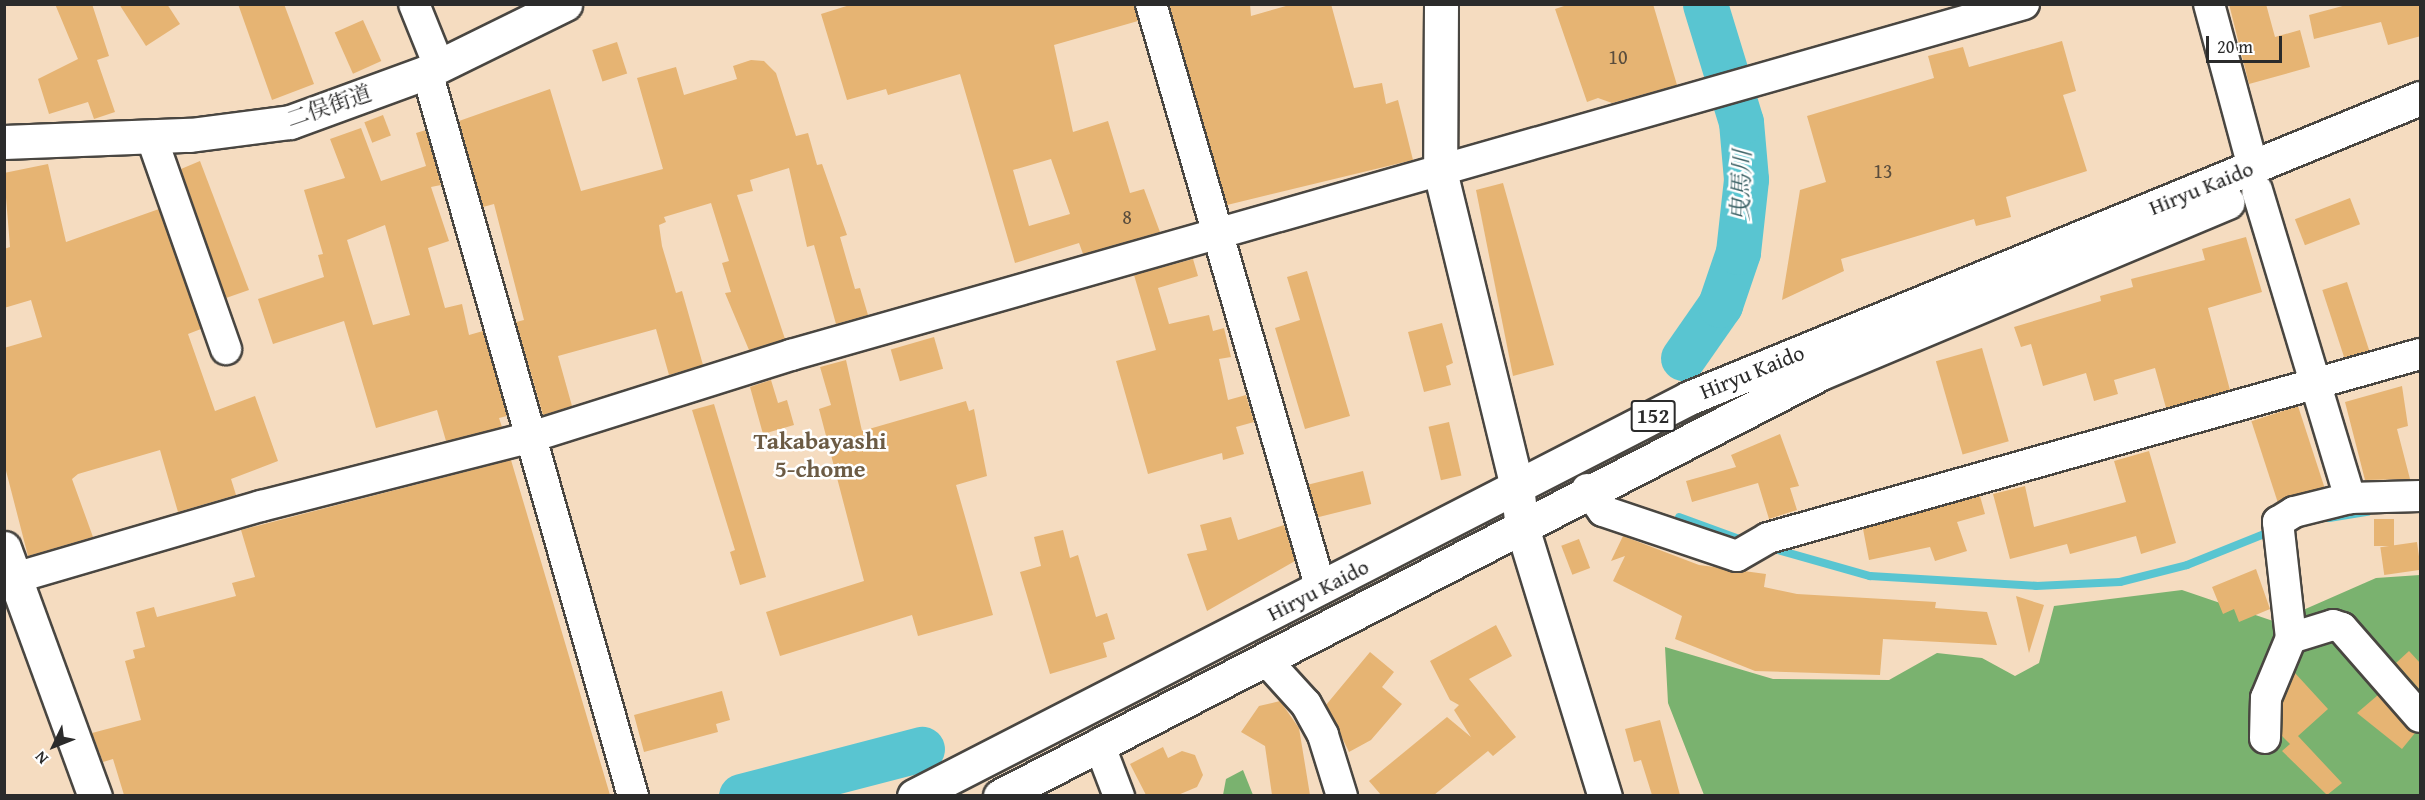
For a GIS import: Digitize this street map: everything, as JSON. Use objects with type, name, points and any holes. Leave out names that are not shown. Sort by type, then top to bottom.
[{"type":"main road","name":"二俣街道","points":[[4,142],[151,136],[290,122],[433,69],[565,4]]},
{"type":"main road","points":[[1442,4],[1440,171],[1517,487],[1522,527],[1605,795]]},
{"type":"main road","name":"Hiryu Kaido","points":[[1000,795],[1522,527],[1587,489],[1821,373],[2255,178],[2421,98]]},
{"type":"main road","name":"Hiryu Kaido","points":[[914,795],[1321,589],[1689,398],[2255,178],[2421,123]]},
{"type":"main road","points":[[4,548],[10,581],[94,795]]},
{"type":"street","points":[[414,4],[531,436],[633,795]]},
{"type":"street","points":[[1151,4],[1321,589]]},
{"type":"street","points":[[10,581],[261,506],[531,436],[802,352],[1217,236],[2024,4]]},
{"type":"street","points":[[2209,4],[2255,178],[2319,386],[2350,498]]},
{"type":"street","points":[[151,136],[226,350]]},
{"type":"street","points":[[1587,489],[1603,512],[1737,556],[1768,538],[2319,386],[2421,354]]},
{"type":"street","points":[[2265,738],[2266,698],[2291,638],[2280,531],[2294,512],[2350,498],[2421,496]]},
{"type":"street","points":[[2291,638],[2333,625],[2342,628],[2421,717]]},
{"type":"street","points":[[1265,659],[1306,704],[1323,735],[1342,795]]},
{"type":"street","points":[[1099,744],[1119,795]]},
{"type":"green space","points":[[2420,575],[2420,795],[1704,795],[1668,703],[1665,647],[1773,679],[1889,680],[1937,653],[1982,658],[2015,676],[2039,663],[2054,606],[2182,590],[2276,622],[2376,578]]},
{"type":"green space","points":[[1243,770],[1253,795],[1223,795],[1226,779]]},
{"type":"building","points":[[55,4],[92,4],[109,56],[97,60],[115,112],[94,119],[88,102],[49,114],[38,79],[78,59]]},
{"type":"building","points":[[119,4],[167,4],[180,24],[146,46]]},
{"type":"building","points":[[238,4],[284,4],[314,84],[272,100]]},
{"type":"building","points":[[853,4],[1134,4],[1138,21],[1054,45],[1073,132],[1108,121],[1130,193],[1144,189],[1160,232],[1083,254],[1079,243],[1015,263],[960,74],[888,95],[886,89],[847,100],[821,14]],"holes":[[[1051,159],[1070,214],[1029,226],[1013,170]]]},
{"type":"building","points":[[1169,4],[1250,4],[1251,16],[1293,4],[1331,4],[1354,88],[1382,83],[1386,104],[1398,100],[1413,160],[1227,205]]},
{"type":"building","points":[[1570,4],[1653,4],[1677,85],[1612,103],[1598,98],[1587,102],[1555,9]]},
{"type":"building","points":[[2229,4],[2266,4],[2275,37],[2300,30],[2310,67],[2249,84]]},
{"type":"building","points":[[2350,4],[2421,4],[2421,36],[2388,45],[2381,22],[2314,39],[2309,15]]},
{"type":"building","points":[[363,20],[381,61],[353,74],[335,33]]},
{"type":"building","points":[[2062,41],[2076,91],[2063,95],[2087,171],[2006,197],[2011,217],[1976,226],[1974,219],[1841,259],[1844,271],[1782,300],[1800,190],[1826,182],[1807,116],[1934,78],[1928,56],[1963,47],[1969,67]]},
{"type":"building","points":[[617,42],[627,73],[602,81],[592,50]]},
{"type":"building","points":[[751,60],[764,61],[776,73],[796,136],[808,133],[817,165],[822,164],[847,235],[840,237],[855,289],[860,288],[868,315],[836,324],[814,245],[807,247],[789,168],[750,180],[753,191],[737,195],[785,339],[749,350],[725,293],[731,292],[722,263],[729,261],[711,203],[664,217],[666,222],[659,225],[662,246],[676,293],[682,291],[703,365],[669,375],[656,329],[558,356],[572,406],[543,415],[516,322],[524,320],[494,204],[483,207],[459,121],[550,89],[581,191],[663,169],[637,78],[676,67],[684,95],[737,79],[733,66]]},
{"type":"building","points":[[383,115],[391,136],[372,143],[364,122]]},
{"type":"building","points":[[361,128],[381,181],[426,166],[416,133],[426,130],[441,185],[431,187],[449,241],[428,248],[445,308],[462,304],[469,335],[483,331],[507,416],[499,418],[502,427],[446,441],[437,410],[376,428],[344,321],[273,344],[258,299],[324,277],[318,255],[323,254],[304,190],[345,178],[330,139]],"holes":[[[385,225],[410,315],[373,325],[347,240]]]},
{"type":"building","points":[[200,161],[249,290],[226,298],[181,169]]},
{"type":"building","points":[[48,164],[66,242],[159,209],[201,329],[188,334],[215,411],[255,396],[278,461],[231,479],[236,495],[178,512],[160,450],[78,474],[72,479],[93,537],[28,556],[4,463],[4,348],[42,337],[31,300],[4,308],[4,249],[10,247],[4,173]]},
{"type":"building","points":[[1503,183],[1554,365],[1513,376],[1476,190]]},
{"type":"building","points":[[2350,198],[2360,224],[2305,245],[2295,219]]},
{"type":"building","points":[[2246,237],[2262,292],[2208,308],[2230,390],[2166,408],[2155,368],[2114,380],[2118,394],[2094,401],[2086,373],[2043,386],[2031,344],[2021,347],[2014,327],[2101,301],[2100,296],[2133,287],[2131,279],[2205,260],[2202,249]]},
{"type":"building","points":[[1193,259],[1198,276],[1158,288],[1169,324],[1209,315],[1213,331],[1224,328],[1231,357],[1219,359],[1228,400],[1246,395],[1254,422],[1236,427],[1244,454],[1223,460],[1222,453],[1148,474],[1116,361],[1156,350],[1134,275]]},
{"type":"building","points":[[1307,271],[1350,416],[1305,429],[1275,328],[1300,320],[1287,277]]},
{"type":"building","points":[[2347,282],[2369,350],[2345,359],[2322,290]]},
{"type":"building","points":[[1442,323],[1453,363],[1446,366],[1451,385],[1424,392],[1408,332]]},
{"type":"building","points":[[934,337],[943,369],[900,381],[891,349]]},
{"type":"building","points":[[1982,348],[2009,441],[1963,454],[1936,361]]},
{"type":"building","points":[[846,360],[862,431],[966,401],[969,411],[974,409],[987,476],[956,485],[993,615],[918,636],[912,615],[780,656],[766,612],[864,581],[819,409],[831,405],[820,367]]},
{"type":"building","points":[[771,380],[778,403],[787,400],[794,425],[763,434],[750,387]]},
{"type":"building","points":[[2402,386],[2408,426],[2397,429],[2410,479],[2365,480],[2345,402]]},
{"type":"building","points":[[714,404],[766,577],[740,585],[730,552],[735,550],[692,410]]},
{"type":"building","points":[[2298,406],[2324,487],[2278,502],[2251,421]]},
{"type":"building","points":[[1449,422],[1461,476],[1441,480],[1429,427]]},
{"type":"building","points":[[1780,434],[1799,486],[1790,488],[1797,510],[1769,519],[1758,483],[1692,502],[1686,481],[1736,467],[1731,455]]},
{"type":"building","points":[[2149,451],[2176,543],[2141,554],[2136,536],[2070,554],[2067,544],[2010,559],[1993,494],[2025,486],[2034,527],[2126,502],[2114,461]]},
{"type":"building","points":[[511,460],[610,795],[124,795],[113,759],[103,762],[92,733],[141,720],[125,661],[135,658],[133,650],[145,647],[136,612],[154,607],[157,617],[236,596],[232,583],[255,577],[241,530]]},
{"type":"building","points":[[1363,471],[1371,504],[1316,518],[1308,485]]},
{"type":"building","points":[[1980,496],[1985,514],[1957,522],[1967,551],[1935,561],[1930,547],[1869,560],[1863,529]]},
{"type":"building","points":[[1231,517],[1238,540],[1284,525],[1295,561],[1207,611],[1187,554],[1207,550],[1200,525]]},
{"type":"building","points":[[2374,519],[2394,519],[2394,546],[2374,546]]},
{"type":"building","points":[[1063,530],[1070,558],[1078,555],[1096,617],[1107,613],[1115,639],[1103,643],[1107,657],[1050,674],[1020,572],[1041,566],[1034,537]]},
{"type":"building","points":[[1623,536],[1699,565],[1766,574],[1764,587],[1797,594],[1936,602],[1935,608],[1987,612],[1997,645],[1883,639],[1880,675],[1755,671],[1675,639],[1682,616],[1613,581],[1625,556],[1611,561]]},
{"type":"building","points":[[1579,539],[1590,568],[1572,575],[1561,546]]},
{"type":"building","points":[[2417,542],[2420,570],[2384,575],[2380,547]]},
{"type":"building","points":[[2256,569],[2270,609],[2239,622],[2234,609],[2223,614],[2212,587]]},
{"type":"building","points":[[2016,596],[2044,605],[2029,653]]},
{"type":"building","points":[[1496,625],[1512,656],[1469,679],[1516,737],[1493,756],[1488,751],[1434,795],[1381,795],[1369,781],[1447,717],[1471,737],[1454,710],[1459,705],[1450,700],[1430,661]]},
{"type":"building","points":[[2409,651],[2421,664],[2421,691],[2396,663]]},
{"type":"building","points":[[1370,652],[1394,672],[1382,687],[1402,704],[1371,740],[1349,752],[1326,705]]},
{"type":"building","points":[[2295,673],[2328,709],[2298,736],[2342,783],[2327,795],[2282,751],[2290,744],[2282,736],[2283,702]]},
{"type":"building","points":[[722,691],[730,720],[716,724],[718,732],[644,752],[634,715]]},
{"type":"building","points":[[2378,695],[2415,733],[2402,749],[2357,713]]},
{"type":"building","points":[[1280,701],[1299,728],[1310,795],[1272,795],[1265,746],[1241,732],[1259,706]]},
{"type":"building","points":[[1660,720],[1680,795],[1652,795],[1641,760],[1634,762],[1625,729]]},
{"type":"building","points":[[1163,747],[1168,758],[1182,751],[1195,755],[1203,775],[1197,787],[1178,795],[1146,795],[1130,764]]},
{"type":"waterway","name":"曳馬川","points":[[1683,358],[1720,305],[1738,252],[1746,179],[1741,122],[1705,4]]},
{"type":"waterway","points":[[2329,518],[2368,512]]},
{"type":"waterway","points":[[1679,517],[1745,541]]},
{"type":"waterway","points":[[1771,548],[1870,576],[2036,586],[2120,582],[2187,565],[2274,530]]},
{"type":"waterway","points":[[741,796],[922,749]]},
{"type":"district","name":"Takabayashi 5-chome","points":[[820,455]]}]
